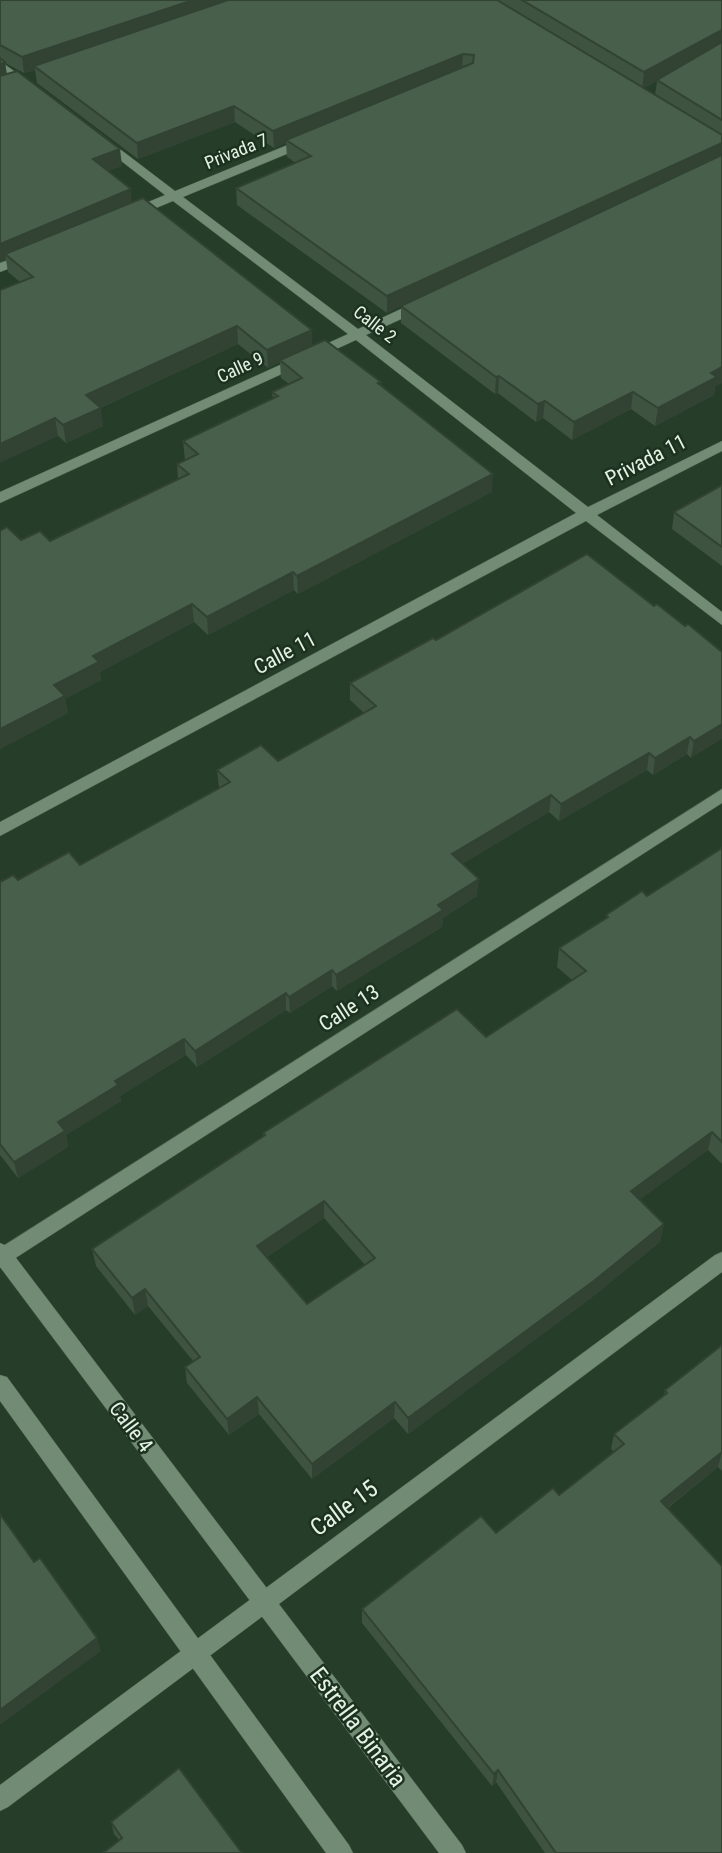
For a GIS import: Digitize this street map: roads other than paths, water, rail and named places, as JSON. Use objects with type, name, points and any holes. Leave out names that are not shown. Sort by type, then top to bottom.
[{"type":"street","points":[[0,64],[43,97]]},
{"type":"street","name":"Calle 2","points":[[98,138],[358,335],[722,620]]},
{"type":"street","name":"Privada 7","points":[[125,217],[314,138]]},
{"type":"street","points":[[0,268],[37,253]]},
{"type":"street","name":"Calle 9","points":[[0,498],[433,299]]},
{"type":"street","name":"Privada 11","points":[[589,514],[722,444]]},
{"type":"street","name":"Calle 11","points":[[0,830],[589,514]]},
{"type":"street","name":"Calle 13","points":[[1,1256],[722,795]]},
{"type":"street","name":"Calle 4","points":[[1,1256],[262,1601]]},
{"type":"street","name":"Calle 15","points":[[0,1799],[196,1654],[262,1601],[722,1261]]},
{"type":"street","points":[[0,1384],[341,1853]]},
{"type":"street","name":"Estrella Binaria","points":[[262,1601],[454,1853]]}]
